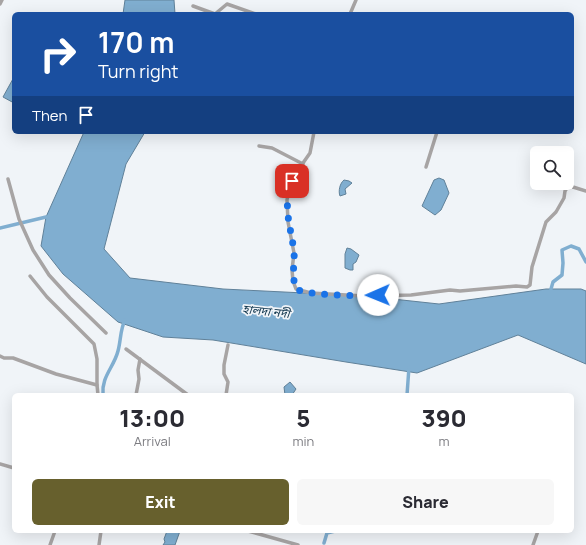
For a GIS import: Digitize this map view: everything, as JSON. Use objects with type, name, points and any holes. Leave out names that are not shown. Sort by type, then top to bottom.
[{"type":"street","points":[[0,4],[2,0]]},
{"type":"street","points":[[351,12],[356,0]]},
{"type":"street","points":[[217,12],[227,4],[250,12]]},
{"type":"street","points":[[193,6],[210,12]]},
{"type":"street","points":[[314,134],[310,154],[296,172],[287,200],[288,222],[294,253],[292,270],[293,281],[296,289],[311,293],[364,296],[411,295],[450,290],[460,291],[516,286],[527,287],[530,285],[532,267],[546,222],[556,212],[564,198],[565,191],[567,188],[573,187],[586,191]]},
{"type":"street","points":[[426,167],[436,134]]},
{"type":"street","points":[[260,146],[272,148],[303,164]]},
{"type":"street","points":[[8,179],[20,223],[33,250],[49,276],[106,333]]},
{"type":"street","points":[[30,276],[47,297],[94,344],[97,359],[98,393]]},
{"type":"street","points":[[226,393],[228,382],[224,374],[224,365],[228,345]]},
{"type":"street","points":[[126,349],[185,393]]},
{"type":"street","points":[[0,356],[4,358],[13,358],[56,374],[97,385]]},
{"type":"street","points":[[136,393],[140,359]]},
{"type":"street","points":[[0,464],[12,467]]},
{"type":"street","points":[[50,545],[54,533]]},
{"type":"street","points":[[99,545],[101,533]]},
{"type":"street","points":[[255,533],[298,545]]},
{"type":"street","points":[[533,545],[537,533]]},
{"type":"water","points":[[125,0],[174,0],[175,12],[123,12]]},
{"type":"water","points":[[12,81],[12,102],[3,97]]},
{"type":"water","name":"হালদা নদী","points":[[83,134],[144,134],[126,164],[104,249],[130,278],[223,289],[365,296],[439,304],[546,289],[581,289],[586,291],[586,364],[518,335],[417,373],[213,340],[163,337],[118,322],[63,274],[41,246],[46,217]]},
{"type":"water","points":[[439,178],[444,180],[449,193],[441,210],[435,215],[422,206],[434,180]]},
{"type":"water","points":[[344,180],[352,183],[345,189],[346,194],[340,196],[339,192],[341,183]]},
{"type":"water","points":[[347,248],[359,255],[356,262],[353,264],[353,270],[345,268],[345,254]]},
{"type":"water","points":[[290,382],[296,389],[293,393],[285,393],[284,387]]},
{"type":"water","points":[[166,533],[179,533],[175,545],[163,545],[165,542],[164,539]]},
{"type":"waterway","points":[[0,228],[50,217]]},
{"type":"waterway","points":[[551,289],[553,282],[562,275],[562,250],[571,246],[579,249],[586,262]]},
{"type":"waterway","points":[[103,393],[106,377],[116,357],[125,320]]},
{"type":"waterway","points":[[407,393],[409,367]]},
{"type":"waterway","points":[[324,543],[327,533]]},
{"type":"route","points":[[292,181],[287,200],[288,222],[294,253],[292,270],[293,281],[296,289],[311,293],[364,296],[378,295]]}]
